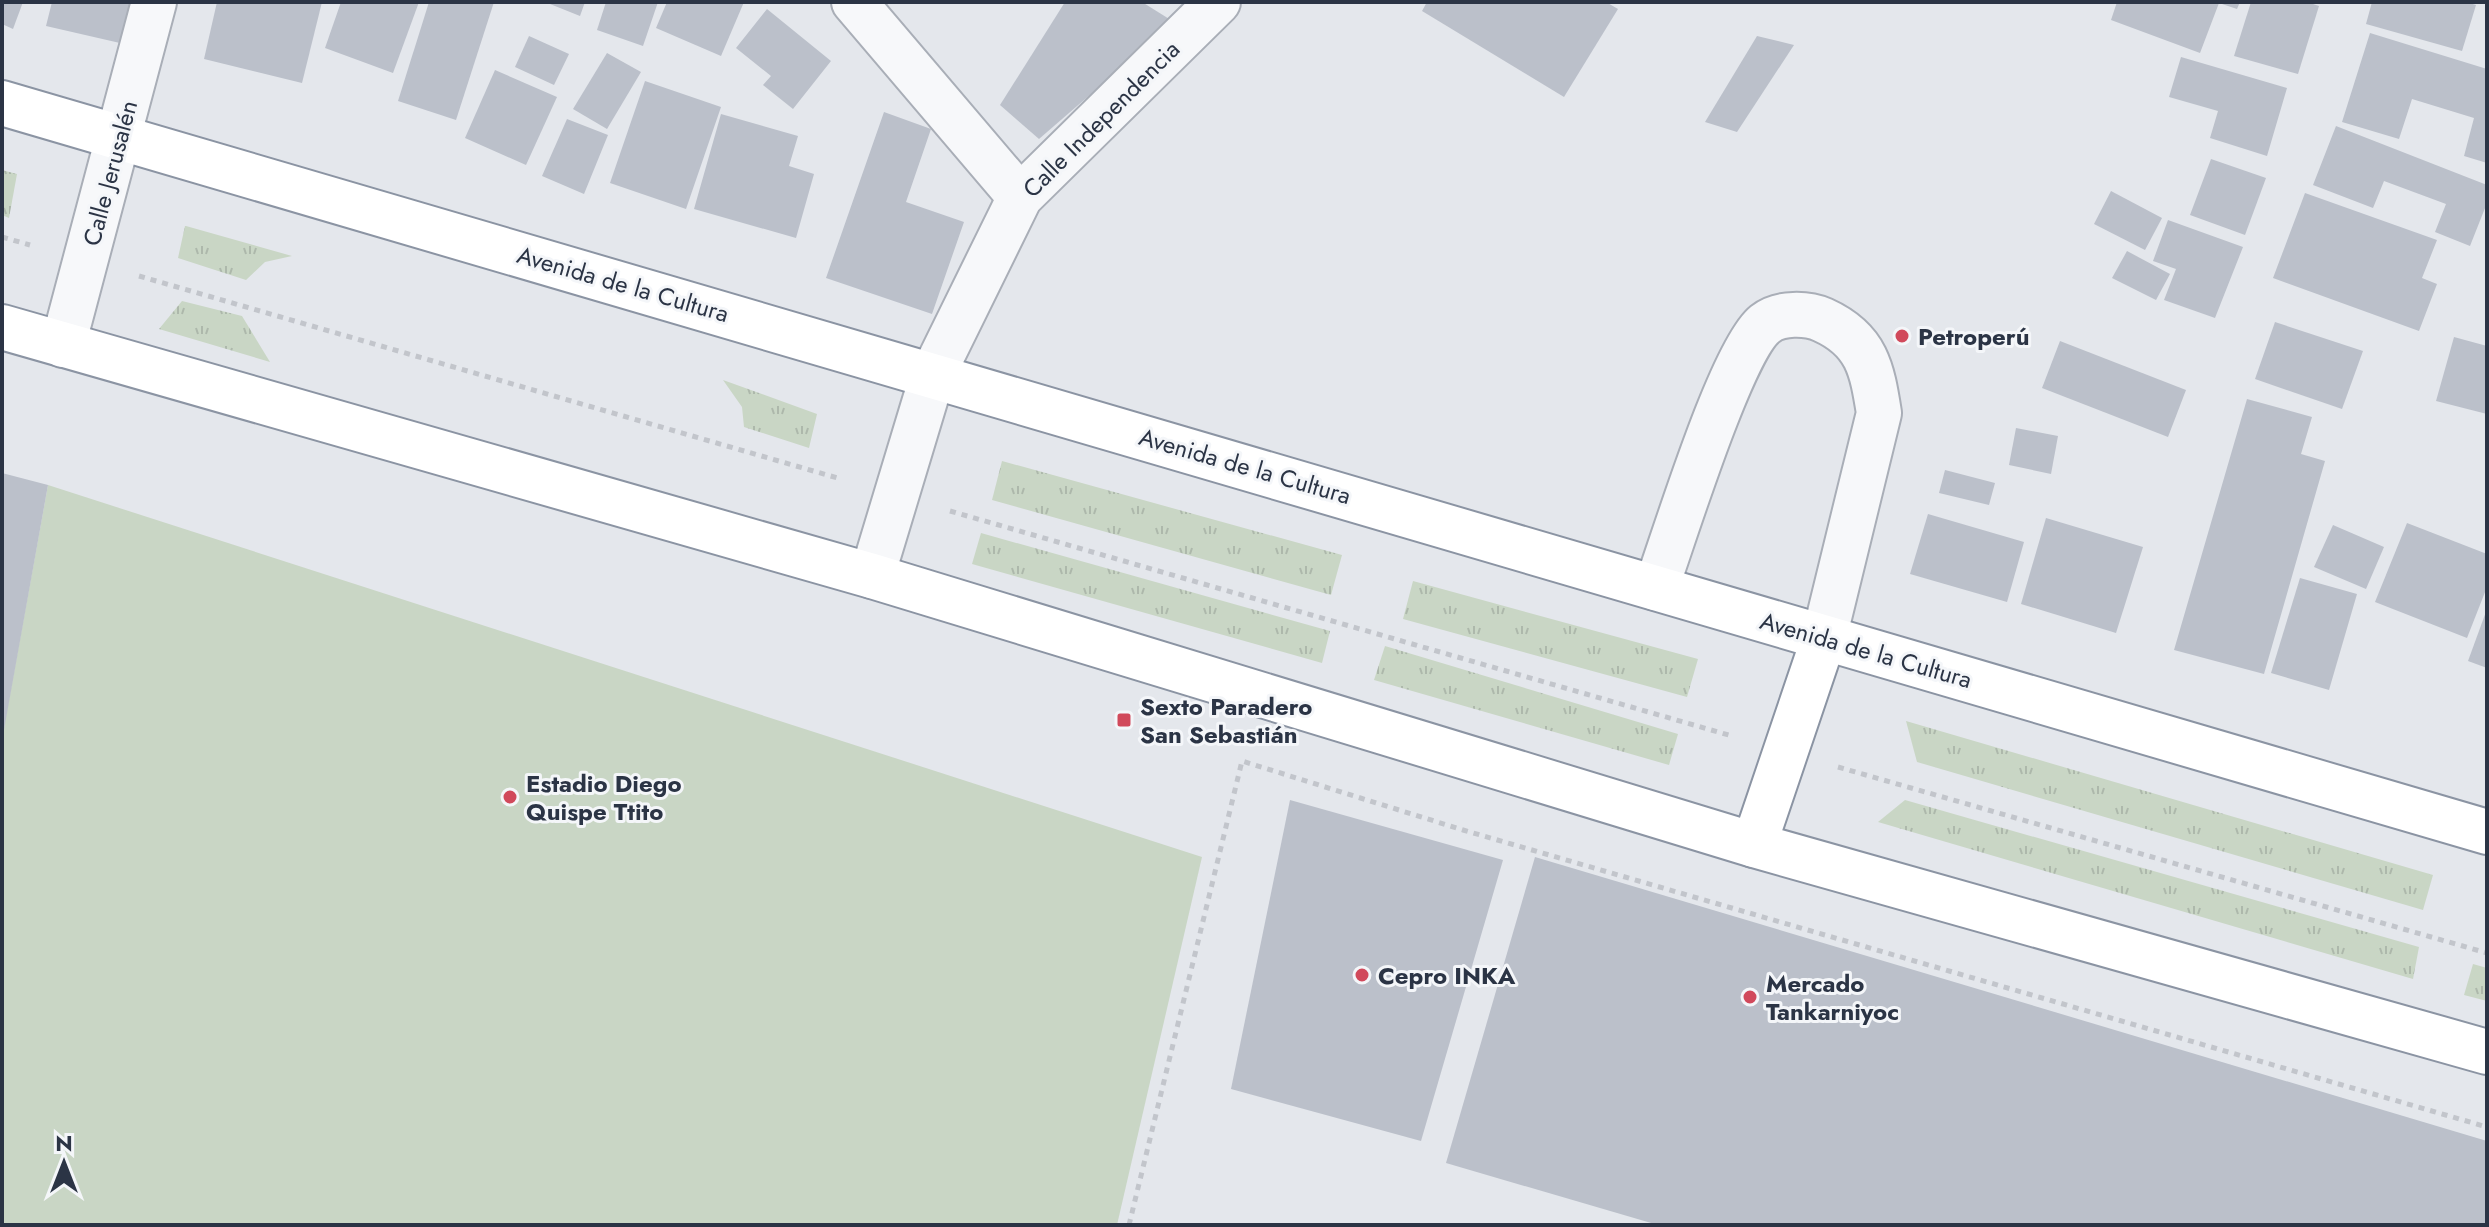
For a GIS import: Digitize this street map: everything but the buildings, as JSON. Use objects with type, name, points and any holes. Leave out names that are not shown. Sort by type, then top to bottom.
[{"type":"highway","name":"Avenida de la Cultura","points":[[2,103],[2487,832]]},
{"type":"highway","points":[[2,327],[872,576],[1754,845],[2487,1052]]},
{"type":"highway","points":[[1754,845],[1824,638]]},
{"type":"street","name":"Calle Jerusalén","points":[[63,345],[121,137],[154,2]]},
{"type":"street","points":[[854,2],[1020,197]]},
{"type":"street","name":"Calle Independencia","points":[[872,576],[933,374],[1020,197],[1218,2]]},
{"type":"street","points":[[1656,588],[1736,366],[1765,324],[1791,314],[1820,318],[1851,335],[1864,353],[1873,377],[1879,413],[1824,638]]},
{"type":"path","points":[[2,237],[2487,953]]},
{"type":"path","points":[[1129,1225],[1242,761],[1463,830],[2487,1127]]},
{"type":"green space","points":[[2,170],[17,174],[9,218],[2,215]]},
{"type":"green space","points":[[185,226],[292,256],[265,262],[246,280],[178,258]]},
{"type":"green space","points":[[182,301],[242,316],[270,362],[159,329]]},
{"type":"green space","points":[[723,380],[817,414],[809,448],[744,427],[742,407]]},
{"type":"green space","points":[[1002,461],[1342,555],[1331,595],[992,500]]},
{"type":"green space","name":"Estadio Diego Quispe Ttito","points":[[48,485],[1202,857],[1117,1225],[2,1225],[2,738]]},
{"type":"green space","points":[[981,533],[1330,631],[1322,663],[972,564]]},
{"type":"green space","points":[[1413,581],[1698,659],[1687,697],[1403,619]]},
{"type":"green space","points":[[1385,646],[1678,734],[1669,765],[1374,680]]},
{"type":"green space","points":[[1906,721],[2433,875],[2423,910],[1917,762]]},
{"type":"green space","points":[[1905,800],[2419,947],[2413,979],[1878,822]]},
{"type":"green space","points":[[2473,964],[2487,968],[2487,1001],[2464,995]]},
{"type":"place","name":"Petroperú","points":[[1902,336]]},
{"type":"place","name":"Sexto Paradero San Sebastián","points":[[1124,720]]},
{"type":"place","name":"Estadio Diego Quispe Ttito","points":[[510,797]]},
{"type":"place","name":"Cepro INKA","points":[[1362,975]]},
{"type":"place","name":"Mercado Tankarniyoc","points":[[1750,997]]}]
